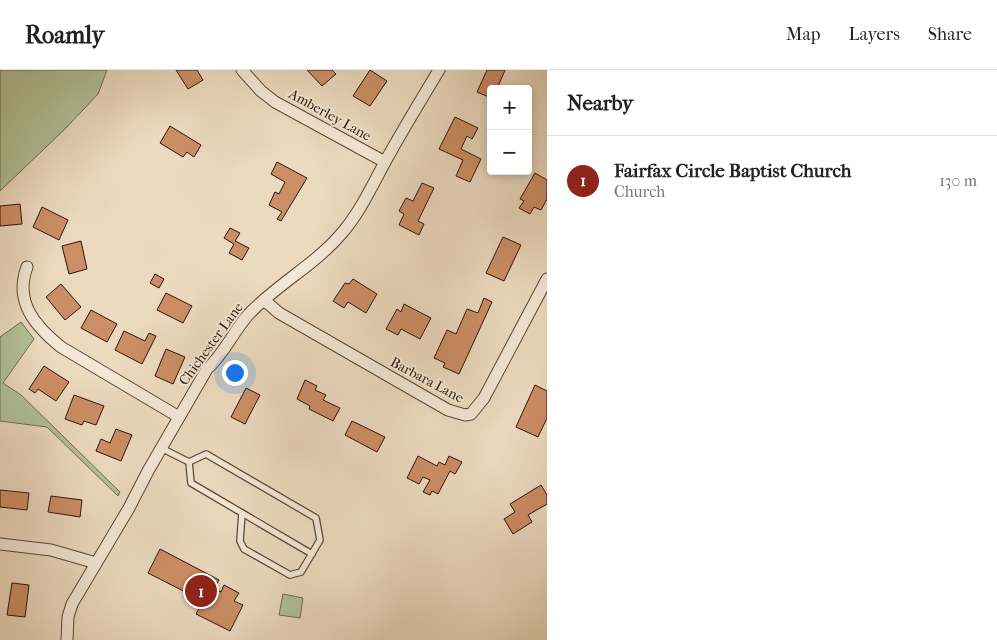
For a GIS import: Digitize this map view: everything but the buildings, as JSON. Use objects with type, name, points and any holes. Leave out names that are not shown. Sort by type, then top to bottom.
[{"type":"street","name":"Amberley Lane","points":[[242,70],[261,91],[275,102],[385,162]]},
{"type":"street","name":"Chichester Lane","points":[[68,640],[68,617],[72,604],[129,508],[207,369],[214,363],[248,316],[264,300],[311,264],[342,233],[356,215],[439,70]]},
{"type":"street","points":[[27,267],[22,287],[23,299],[27,310],[48,337],[61,347],[179,417]]},
{"type":"street","name":"Barbara Lane","points":[[264,300],[279,313],[391,379],[448,410],[465,415],[471,414],[484,398],[547,279]]},
{"type":"street","points":[[0,544],[51,550],[96,563]]},
{"type":"lane","points":[[161,448],[189,462]]},
{"type":"lane","points":[[189,462],[206,454],[316,518],[320,540],[301,572],[290,575],[244,548],[240,540],[242,514]]},
{"type":"lane","points":[[189,462],[192,483],[312,554]]},
{"type":"green space","points":[[0,70],[107,70],[98,94],[65,129],[0,191]]},
{"type":"green space","points":[[21,322],[34,339],[3,383],[21,395],[120,492],[118,496],[47,427],[0,421],[0,337]]},
{"type":"green space","points":[[283,594],[303,598],[300,618],[279,615]]},
{"type":"place","name":"Fairfax Circle Baptist Church","points":[[201,591]]}]
